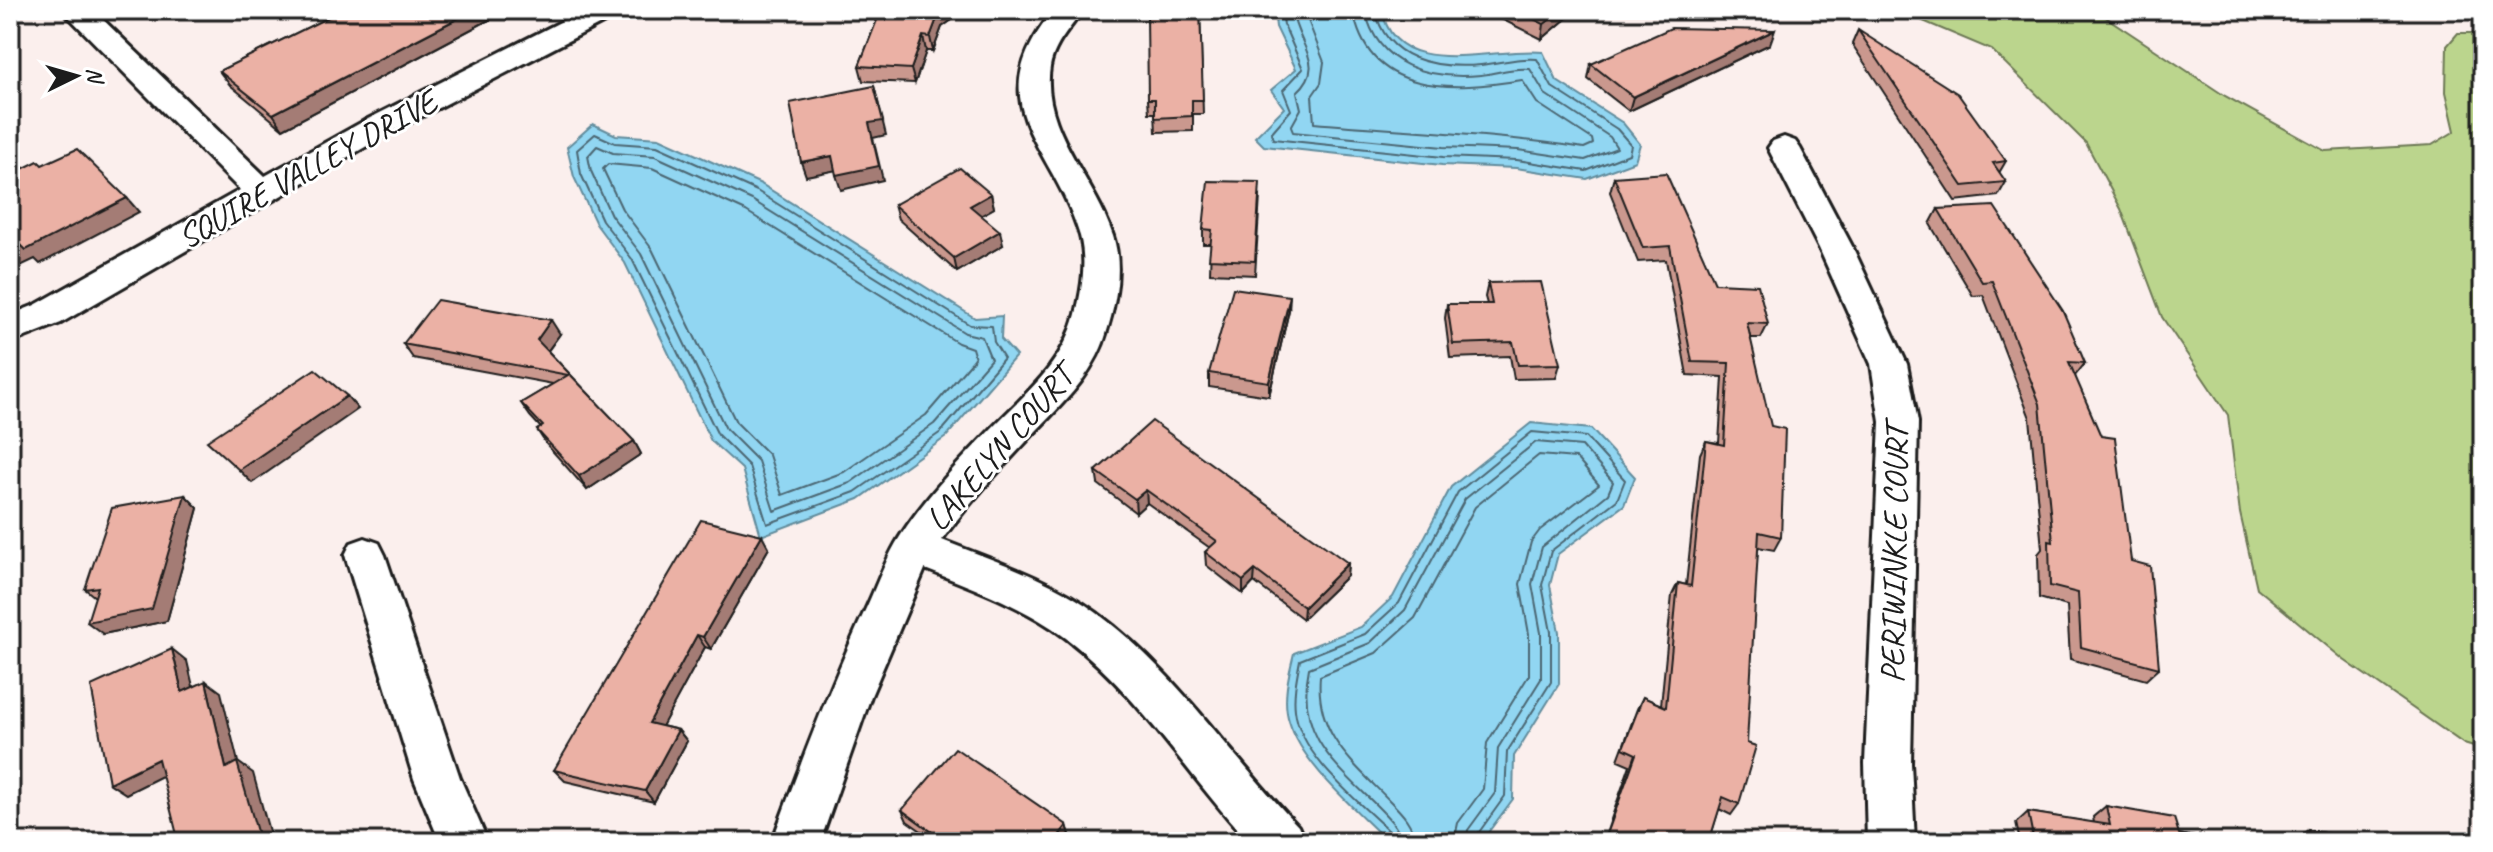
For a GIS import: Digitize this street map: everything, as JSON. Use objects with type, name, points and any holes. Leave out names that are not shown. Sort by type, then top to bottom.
[{"type":"street","name":"SQUIRE VALLEY DRIVE","points":[[10,330],[48,314],[375,128],[606,10]]},
{"type":"street","name":"LAKELYN COURT","points":[[796,842],[862,661],[915,547],[952,494],[1066,374],[1088,337],[1101,273],[1096,236],[1037,110],[1032,86],[1035,65],[1044,42],[1069,10]]},
{"type":"street","points":[[84,18],[262,193]]},
{"type":"street","name":"PERIWINKLE COURT","points":[[1784,148],[1836,248],[1889,364],[1899,422],[1888,763],[1891,842]]},
{"type":"street","points":[[915,547],[1025,592],[1081,625],[1132,669],[1281,842]]},
{"type":"street","points":[[365,555],[437,779],[464,842]]},
{"type":"green space","points":[[1897,10],[2095,10],[2225,96],[2325,151],[2432,145],[2455,131],[2446,92],[2447,46],[2458,33],[2483,33],[2483,750],[2464,744],[2344,660],[2257,588],[2240,513],[2228,415],[2162,317],[2121,209],[2086,143],[1992,50]]},
{"type":"water","points":[[1274,10],[1382,10],[1391,33],[1406,47],[1426,54],[1543,52],[1557,81],[1623,123],[1640,144],[1635,161],[1587,179],[1516,168],[1442,165],[1264,146],[1255,137],[1284,108],[1271,90],[1296,69],[1276,27]]},
{"type":"water","points":[[593,124],[616,135],[659,138],[761,184],[975,318],[1002,316],[1001,339],[1016,356],[946,437],[859,499],[761,536],[742,469],[711,441],[625,263],[596,224],[574,177],[567,147]]},
{"type":"water","points":[[1531,423],[1591,429],[1635,477],[1624,505],[1558,554],[1550,585],[1559,632],[1559,684],[1514,756],[1513,799],[1481,842],[1387,841],[1317,770],[1296,737],[1286,704],[1294,653],[1361,627],[1393,597],[1451,487]]},
{"type":"building","points":[[343,10],[474,10],[273,114],[219,71]]},
{"type":"building","points":[[881,10],[943,10],[930,37],[923,36],[911,69],[859,66]]},
{"type":"building","points":[[1156,10],[1200,10],[1203,100],[1192,100],[1192,116],[1155,118],[1155,99],[1148,99],[1147,16]]},
{"type":"building","points":[[1515,10],[1562,10],[1544,24]]},
{"type":"building","points":[[1671,28],[1775,30],[1633,97],[1591,64]]},
{"type":"building","points":[[1858,30],[1958,94],[2006,161],[1993,163],[2006,182],[1963,186]]},
{"type":"building","points":[[874,86],[883,121],[869,123],[879,166],[836,175],[832,156],[801,162],[790,103]]},
{"type":"building","points":[[77,149],[127,198],[26,250],[21,245],[10,250],[10,175],[38,161],[42,165]]},
{"type":"building","points":[[960,168],[991,194],[970,206],[1000,231],[954,258],[894,205]]},
{"type":"building","points":[[1666,173],[1715,283],[1758,285],[1768,324],[1747,323],[1771,426],[1785,429],[1781,537],[1759,532],[1747,743],[1756,746],[1739,804],[1723,797],[1709,842],[1610,842],[1605,840],[1636,754],[1623,748],[1643,697],[1666,707],[1678,583],[1691,586],[1706,441],[1724,445],[1729,363],[1692,362],[1670,246],[1643,248],[1614,177]]},
{"type":"building","points":[[1208,181],[1260,182],[1255,261],[1209,259],[1212,230],[1203,229]]},
{"type":"building","points":[[1994,206],[2063,311],[2085,363],[2069,362],[2101,436],[2115,438],[2131,561],[2150,566],[2159,668],[2081,647],[2078,593],[2050,586],[2049,541],[2053,542],[2040,404],[1992,281],[1982,282],[1938,209]]},
{"type":"building","points":[[1541,282],[1560,364],[1518,365],[1513,342],[1453,344],[1447,304],[1492,304],[1488,283]]},
{"type":"building","points":[[1233,288],[1290,296],[1269,382],[1209,373]]},
{"type":"building","points":[[437,300],[551,320],[537,340],[634,441],[579,476],[537,430],[543,426],[521,403],[568,375],[403,344]]},
{"type":"building","points":[[315,369],[347,396],[239,470],[207,441]]},
{"type":"building","points":[[1152,421],[1348,563],[1304,607],[1255,570],[1243,581],[1205,552],[1217,541],[1146,490],[1135,499],[1096,471]]},
{"type":"building","points":[[185,495],[152,609],[87,622],[98,587],[85,589],[112,508]]},
{"type":"building","points":[[701,520],[762,535],[703,637],[697,635],[649,723],[678,730],[645,791],[554,770]]},
{"type":"building","points":[[172,649],[182,692],[206,681],[226,768],[237,762],[260,842],[172,842],[178,839],[158,759],[109,783],[91,686]]},
{"type":"building","points":[[955,748],[1067,825],[1054,842],[946,842],[902,810]]},
{"type":"building","points":[[2106,806],[2174,818],[2179,834],[2221,842],[2034,842],[2028,812],[2110,825]]},
{"type":"building","points":[[2308,830],[2373,842],[2311,842]]}]
